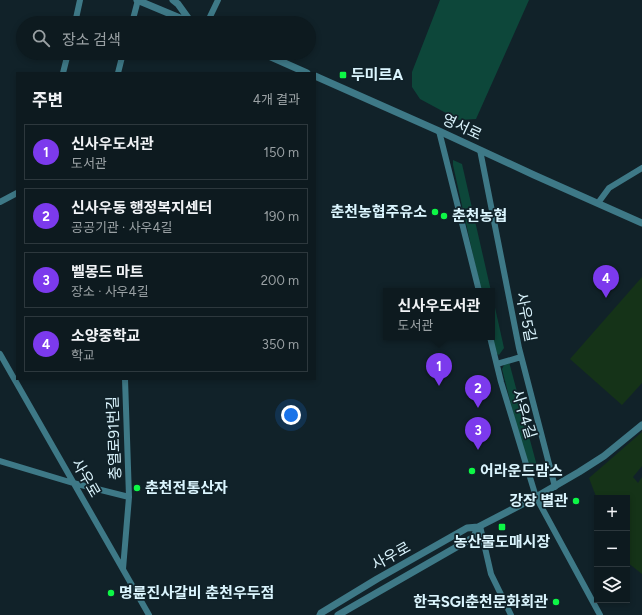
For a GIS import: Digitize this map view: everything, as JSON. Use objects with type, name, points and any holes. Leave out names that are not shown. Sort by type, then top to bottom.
[{"type":"street","points":[[77,16],[80,0]]},
{"type":"street","points":[[134,16],[138,0],[176,16]]},
{"type":"street","points":[[173,0],[187,16]]},
{"type":"street","points":[[210,16],[218,0]]},
{"type":"street","points":[[63,72],[66,60]]},
{"type":"street","points":[[118,72],[122,60]]},
{"type":"street","points":[[278,60],[305,72]]},
{"type":"street","name":"영서로","points":[[316,76],[598,204],[621,212],[642,223]]},
{"type":"street","points":[[439,131],[478,288]]},
{"type":"street","name":"사우5길","points":[[480,150],[521,357],[555,487]]},
{"type":"street","points":[[598,204],[610,188],[642,168]]},
{"type":"street","points":[[0,202],[16,194]]},
{"type":"street","name":"사우4길","points":[[491,340],[501,382],[536,497]]},
{"type":"street","name":"사우로","points":[[0,354],[148,615]]},
{"type":"street","points":[[497,364],[521,357]]},
{"type":"street","name":"충열로91번길","points":[[122,569],[129,497],[125,380]]},
{"type":"street","name":"사우로","points":[[320,615],[377,579],[467,528],[479,526],[555,487],[604,456],[642,425]]},
{"type":"street","name":"충열로91번길","points":[[0,461],[73,483],[129,497]]},
{"type":"street","points":[[536,497],[600,615]]},
{"type":"street","points":[[479,526],[491,574],[510,615]]},
{"type":"street","name":"사우로","points":[[338,615],[474,537],[479,526]]},
{"type":"shaded area","points":[[440,0],[529,0],[476,119],[459,120],[420,99],[412,87],[412,72]]},
{"type":"shaded area","points":[[453,160],[462,164],[490,288],[480,288]]},
{"type":"shaded area","points":[[642,277],[642,383],[622,405],[570,359]]},
{"type":"shaded area","points":[[495,308],[504,348],[499,355],[496,353],[493,340],[495,340]]},
{"type":"shaded area","points":[[509,362],[537,466],[535,470],[528,471],[502,369],[505,363]]},
{"type":"shaded area","points":[[642,432],[642,466],[633,477],[638,483],[642,477],[642,574],[630,564],[630,495],[595,495],[589,478]]},
{"type":"place","name":"두미르A","points":[[343,75]]},
{"type":"place","name":"춘천농협주유소","points":[[435,212]]},
{"type":"place","name":"춘천농협","points":[[444,216]]},
{"type":"place","name":"소양중학교","points":[[606,298]]},
{"type":"place","name":"신사우도서관","points":[[439,386]]},
{"type":"place","name":"신사우동 행정복지센터","points":[[478,408]]},
{"type":"place","name":"벨몽드 마트","points":[[478,450]]},
{"type":"place","name":"어라운드맘스","points":[[472,471]]},
{"type":"place","name":"춘천전통산자","points":[[137,488]]},
{"type":"place","name":"강장 별관","points":[[576,501]]},
{"type":"place","name":"농산물도매시장","points":[[502,527]]},
{"type":"place","name":"명륜진사갈비 춘천우두점","points":[[111,593]]},
{"type":"place","name":"한국SGI춘천문화회관","points":[[556,602]]}]
